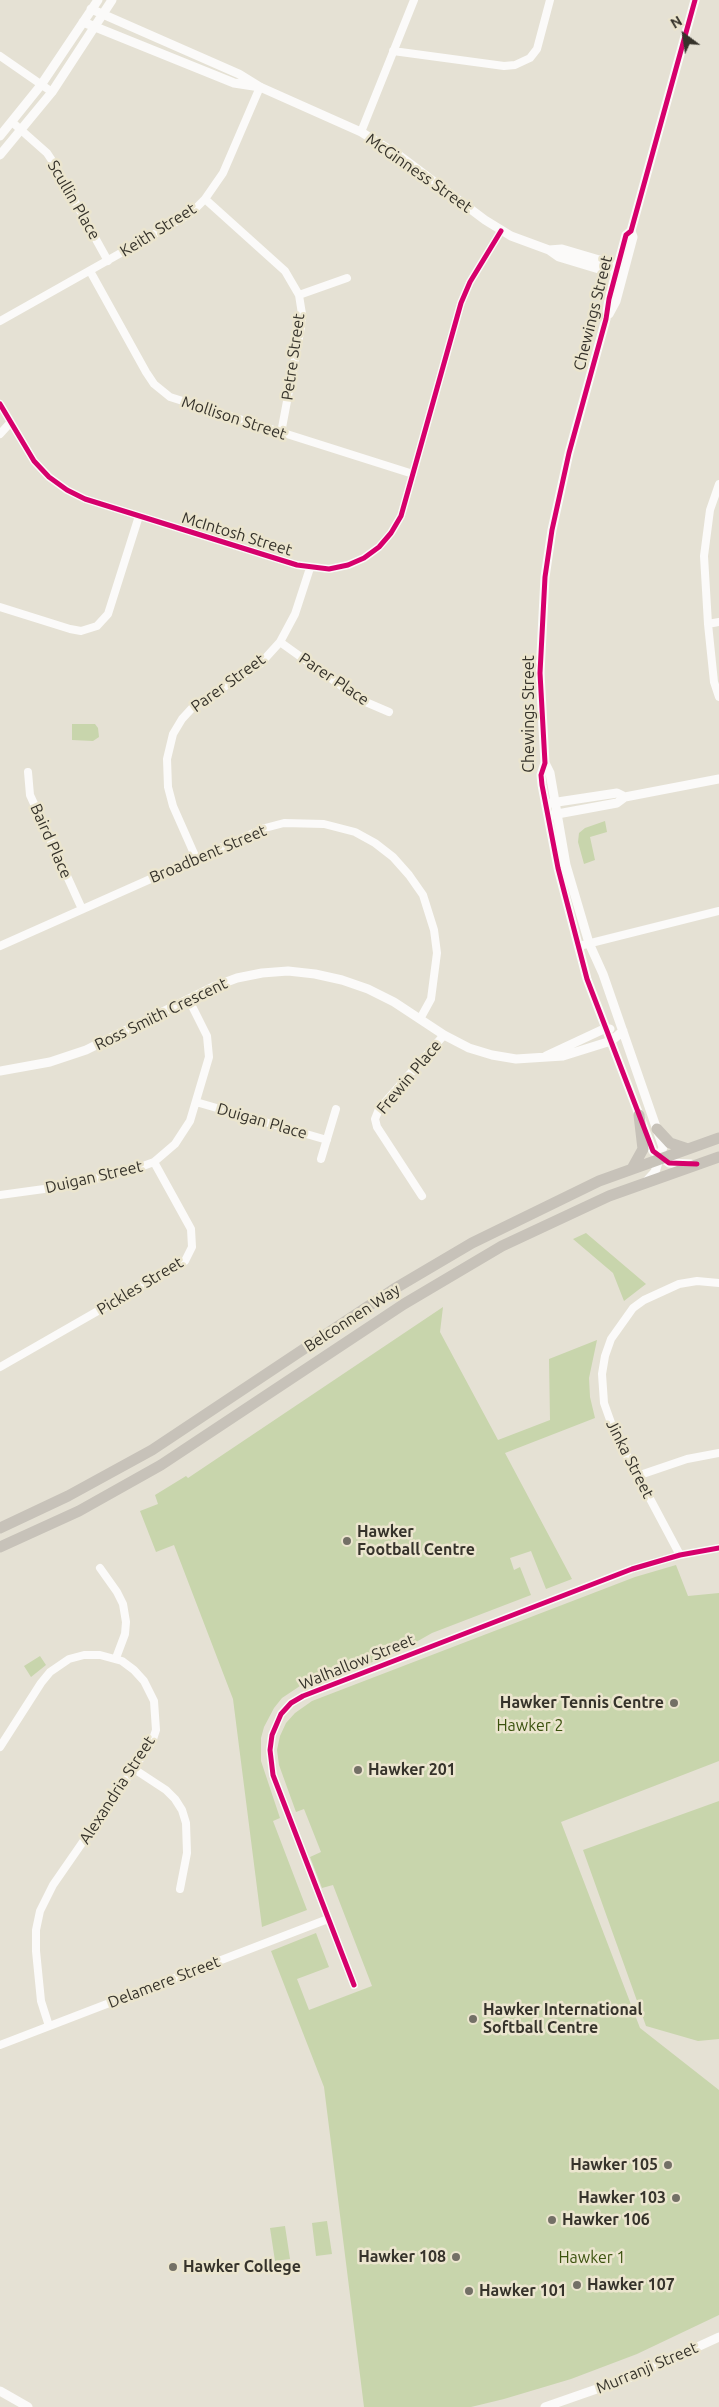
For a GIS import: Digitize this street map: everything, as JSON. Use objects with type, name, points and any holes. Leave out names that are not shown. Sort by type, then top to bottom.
[{"type":"main road","points":[[633,1167],[643,1149],[639,1115]]},
{"type":"main road","points":[[657,1129],[670,1143],[685,1148]]},
{"type":"main road","name":"Belconnen Way","points":[[0,1528],[76,1492],[152,1450],[394,1290],[472,1243],[554,1201],[633,1167],[719,1138]]},
{"type":"main road","name":"Belconnen Way","points":[[0,1548],[79,1511],[161,1465],[404,1304],[502,1246],[573,1212],[644,1183],[719,1157]]},
{"type":"main road","points":[[394,1290],[404,1304]]},
{"type":"main road","points":[[152,1450],[161,1465]]},
{"type":"street","points":[[0,136],[41,84],[98,0]]},
{"type":"street","points":[[0,155],[22,131],[52,92],[112,0]]},
{"type":"street","points":[[361,132],[414,0]]},
{"type":"street","points":[[393,50],[504,66],[516,66],[530,58],[537,48],[550,0]]},
{"type":"street","name":"Chewings Street","points":[[571,900],[589,943],[657,1129],[663,1147],[660,1158],[653,1151],[587,979],[571,900],[556,838],[547,816],[545,804],[541,774],[545,763],[540,673],[545,577],[556,510],[569,453],[606,319],[616,301],[626,235],[631,231],[695,0]]},
{"type":"street","name":"McGinness Street","points":[[92,9],[239,74],[260,87],[361,132],[400,156],[501,231],[532,245],[549,250],[562,249],[620,271]]},
{"type":"street","name":"McGinness Street","points":[[83,22],[234,83],[260,87]]},
{"type":"street","points":[[0,56],[52,92]]},
{"type":"street","name":"Keith Street","points":[[0,321],[172,226],[190,214],[205,199],[223,173],[260,87]]},
{"type":"street","name":"Scullin Place","points":[[12,122],[47,153],[108,261]]},
{"type":"street","name":"Petre Street","points":[[205,199],[284,271],[299,295],[302,314],[301,327],[281,433]]},
{"type":"street","name":"McIntosh Street","points":[[0,404],[34,461],[49,477],[66,490],[85,499],[310,568],[329,569],[348,565],[364,558],[379,547],[391,533],[401,516],[461,303],[470,282],[501,231]]},
{"type":"street","name":"Mollison Street","points":[[90,271],[146,372],[159,389],[176,400],[413,474]]},
{"type":"street","points":[[299,295],[347,278]]},
{"type":"street","points":[[0,434],[10,423]]},
{"type":"street","points":[[719,484],[710,510],[704,556],[714,682],[719,697]]},
{"type":"street","points":[[0,607],[70,629],[81,631],[97,626],[108,614],[139,516]]},
{"type":"street","name":"Parer Street","points":[[196,858],[173,806],[168,787],[167,759],[173,734],[182,719],[193,707],[260,664],[280,642],[295,614],[310,568]]},
{"type":"street","points":[[708,624],[719,622]]},
{"type":"street","name":"Parer Place","points":[[280,642],[361,700],[389,712]]},
{"type":"street","name":"Chewings Street","points":[[545,763],[550,773],[557,814],[556,838]]},
{"type":"street","name":"Baird Place","points":[[28,772],[30,795],[82,909]]},
{"type":"street","points":[[547,816],[617,803],[625,797],[719,779]]},
{"type":"street","points":[[545,804],[616,793],[625,797]]},
{"type":"street","name":"Broadbent Street","points":[[0,946],[265,828],[284,823],[304,822],[344,828],[375,843],[393,858],[409,875],[423,895],[434,930],[438,953],[431,999],[420,1019]]},
{"type":"street","points":[[579,946],[719,911]]},
{"type":"street","name":"Ross Smith Crescent","points":[[0,1071],[50,1062],[86,1050],[229,981],[262,973],[288,971],[342,980],[368,989],[444,1035],[469,1048],[492,1055],[516,1059],[563,1056],[611,1041],[622,1031]]},
{"type":"street","name":"Duigan Street","points":[[0,1195],[66,1186],[132,1170],[154,1162],[181,1137],[190,1121],[209,1057],[207,1036],[189,1000]]},
{"type":"street","points":[[606,1028],[622,1031]]},
{"type":"street","name":"Ross Smith Crescent","points":[[544,1057],[606,1028]]},
{"type":"street","name":"Frewin Place","points":[[422,1196],[377,1127],[375,1119],[379,1109],[444,1035]]},
{"type":"street","name":"Duigan Place","points":[[196,1102],[327,1140]]},
{"type":"street","name":"Duigan Place","points":[[321,1159],[336,1109]]},
{"type":"street","points":[[644,1183],[655,1172],[660,1158],[678,1165],[698,1164]]},
{"type":"street","name":"Pickles Street","points":[[0,1367],[185,1261],[192,1247],[191,1229],[154,1162]]},
{"type":"street","name":"Jinka Street","points":[[680,1555],[614,1431],[604,1403],[602,1374],[608,1347],[623,1322],[644,1300],[679,1284],[697,1281],[719,1283]]},
{"type":"street","points":[[638,1476],[687,1459],[719,1454]]},
{"type":"street","name":"Walhallow Street","points":[[354,1986],[273,1775],[270,1758],[272,1735],[277,1720],[291,1703],[303,1696],[632,1569],[680,1555],[719,1548]]},
{"type":"street","points":[[0,1747],[4,1734],[41,1683],[62,1662],[84,1655],[116,1658],[126,1622],[123,1604],[100,1568]]},
{"type":"street","name":"Alexandria Street","points":[[49,2026],[41,2001],[36,1951],[36,1930],[40,1910],[53,1885],[152,1742],[156,1730],[157,1716],[154,1701],[144,1681],[134,1670],[116,1658]]},
{"type":"street","points":[[134,1769],[166,1790],[182,1810],[186,1823],[187,1853],[180,1889]]},
{"type":"street","name":"Delamere Street","points":[[0,2044],[328,1919]]},
{"type":"street","name":"Murranji Street","points":[[545,2407],[634,2376],[719,2337]]},
{"type":"street","points":[[0,2391],[28,2407]]},
{"type":"green space","points":[[72,724],[95,724],[98,728],[99,737],[93,741],[72,740]]},
{"type":"green space","points":[[605,821],[607,832],[590,837],[595,860],[584,864],[578,842],[579,833],[585,828]]},
{"type":"green space","points":[[586,1233],[646,1284],[624,1301],[613,1273],[573,1239]]},
{"type":"green space","points":[[443,1307],[440,1332],[498,1440],[550,1420],[549,1359],[597,1340],[589,1378],[590,1397],[595,1418],[505,1453],[572,1579],[546,1589],[531,1551],[510,1558],[514,1570],[520,1567],[531,1595],[432,1633],[402,1650],[365,1665],[349,1664],[309,1680],[282,1698],[274,1708],[264,1727],[261,1738],[261,1761],[280,1818],[273,1821],[307,1910],[262,1927],[233,1699],[174,1545],[156,1552],[140,1511],[158,1504],[155,1495],[186,1476],[188,1478]]},
{"type":"green space","points":[[676,1565],[688,1596],[719,1593],[719,1761],[561,1822],[640,2028],[719,2090],[719,2315],[637,2354],[571,2379],[504,2399],[471,2407],[364,2407],[324,2087],[271,1951],[316,1933],[329,1967],[297,1979],[309,2010],[372,1986],[333,1885],[322,1888],[310,1857],[321,1852],[304,1809],[296,1812],[279,1765],[277,1750],[280,1736],[286,1723],[295,1713],[312,1701],[635,1577]]},
{"type":"green space","points":[[40,1656],[46,1665],[31,1677],[24,1666]]},
{"type":"green space","points":[[719,1801],[719,2039],[698,2041],[646,2026],[583,1850]]},
{"type":"green space","points":[[327,2221],[332,2254],[316,2256],[312,2223]]},
{"type":"green space","points":[[285,2226],[290,2259],[275,2261],[270,2228]]},
{"type":"cycle path","points":[[695,0],[631,231],[626,235],[609,299],[606,319],[569,453],[552,530],[545,577],[540,673],[545,763],[541,775],[542,785],[558,868],[587,979],[653,1151],[669,1163],[697,1164]]},
{"type":"cycle path","points":[[0,404],[34,461],[49,477],[67,490],[85,499],[297,565],[329,569],[348,565],[364,558],[379,547],[391,533],[401,516],[461,303],[470,282],[501,231]]},
{"type":"cycle path","points":[[354,1985],[273,1775],[270,1750],[272,1735],[281,1714],[291,1703],[303,1696],[632,1569],[680,1555],[719,1548]]},
{"type":"place","name":"Hawker Football Centre","points":[[347,1541]]},
{"type":"place","name":"Hawker Tennis Centre","points":[[674,1703]]},
{"type":"place","name":"Hawker 201","points":[[358,1770]]},
{"type":"place","name":"Hawker International Softball Centre","points":[[473,2019]]},
{"type":"place","name":"Hawker 105","points":[[668,2165]]},
{"type":"place","name":"Hawker 103","points":[[676,2198]]},
{"type":"place","name":"Hawker 106","points":[[552,2220]]},
{"type":"place","name":"Hawker 108","points":[[456,2257]]},
{"type":"place","name":"Hawker College","points":[[173,2267]]},
{"type":"place","name":"Hawker 107","points":[[577,2285]]},
{"type":"place","name":"Hawker 101","points":[[469,2291]]},
{"type":"park label","name":"Hawker 2","points":[[530,1726]]},
{"type":"park label","name":"Hawker 1","points":[[592,2258]]}]
